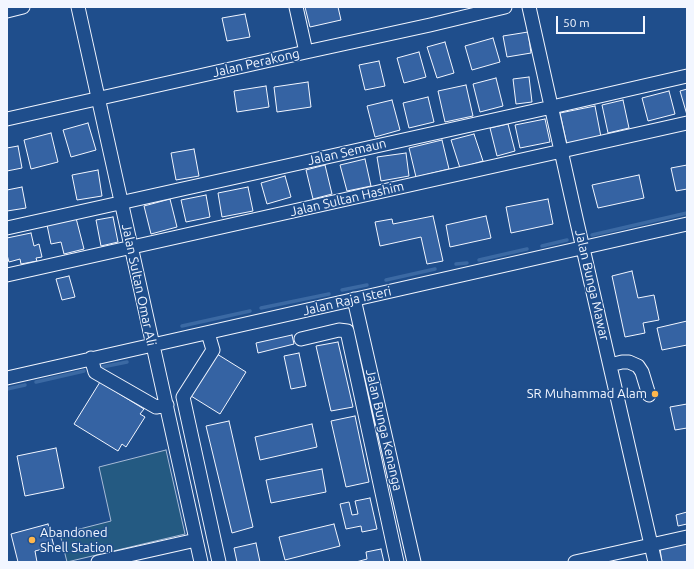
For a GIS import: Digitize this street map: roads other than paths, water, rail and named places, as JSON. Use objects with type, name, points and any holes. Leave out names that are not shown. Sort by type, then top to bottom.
[{"type":"street","points":[[7,11],[23,7]]},
{"type":"street","name":"Jalan Sultan Omar Ali","points":[[78,7],[152,345],[167,403],[201,562]]},
{"type":"street","points":[[296,7],[306,52]]},
{"type":"street","name":"Jalan Perakong","points":[[7,119],[505,7]]},
{"type":"street","name":"Jalan Bunga Mawar","points":[[529,7],[655,562]]},
{"type":"street","name":"Jalan Semaun","points":[[7,228],[687,76]]},
{"type":"street","name":"Jalan Sultan Hashim","points":[[7,275],[687,123]]},
{"type":"street","name":"Jalan Raja Isteri","points":[[7,378],[687,224]]},
{"type":"street","name":"Jalan Bunga Kenanga","points":[[354,299],[414,562]]},
{"type":"street","points":[[301,339],[339,330],[347,331],[397,562]]},
{"type":"street","points":[[91,358],[95,372],[156,407],[183,397],[213,350],[208,333]]},
{"type":"street","points":[[610,365],[630,362],[638,366],[642,372],[649,395]]},
{"type":"street","points":[[183,397],[219,562]]},
{"type":"street","points":[[575,562],[687,537]]},
{"type":"street","points":[[98,562],[196,540]]},
{"type":"waterway","points":[[592,235],[687,213]]},
{"type":"waterway","points":[[542,246],[567,240]]},
{"type":"waterway","points":[[479,260],[527,249]]},
{"type":"waterway","points":[[456,264],[467,263]]},
{"type":"waterway","points":[[386,280],[435,269]]},
{"type":"waterway","points":[[342,290],[367,285]]},
{"type":"waterway","points":[[261,308],[329,294]]},
{"type":"waterway","points":[[182,326],[250,311]]},
{"type":"waterway","points":[[102,367],[127,362]]},
{"type":"waterway","points":[[36,382],[84,371]]},
{"type":"waterway","points":[[7,389],[25,385]]},
{"type":"place","name":"SR Muhammad Alam","points":[[655,394]]},
{"type":"place","name":"Abandoned Shell Station","points":[[32,540]]}]
